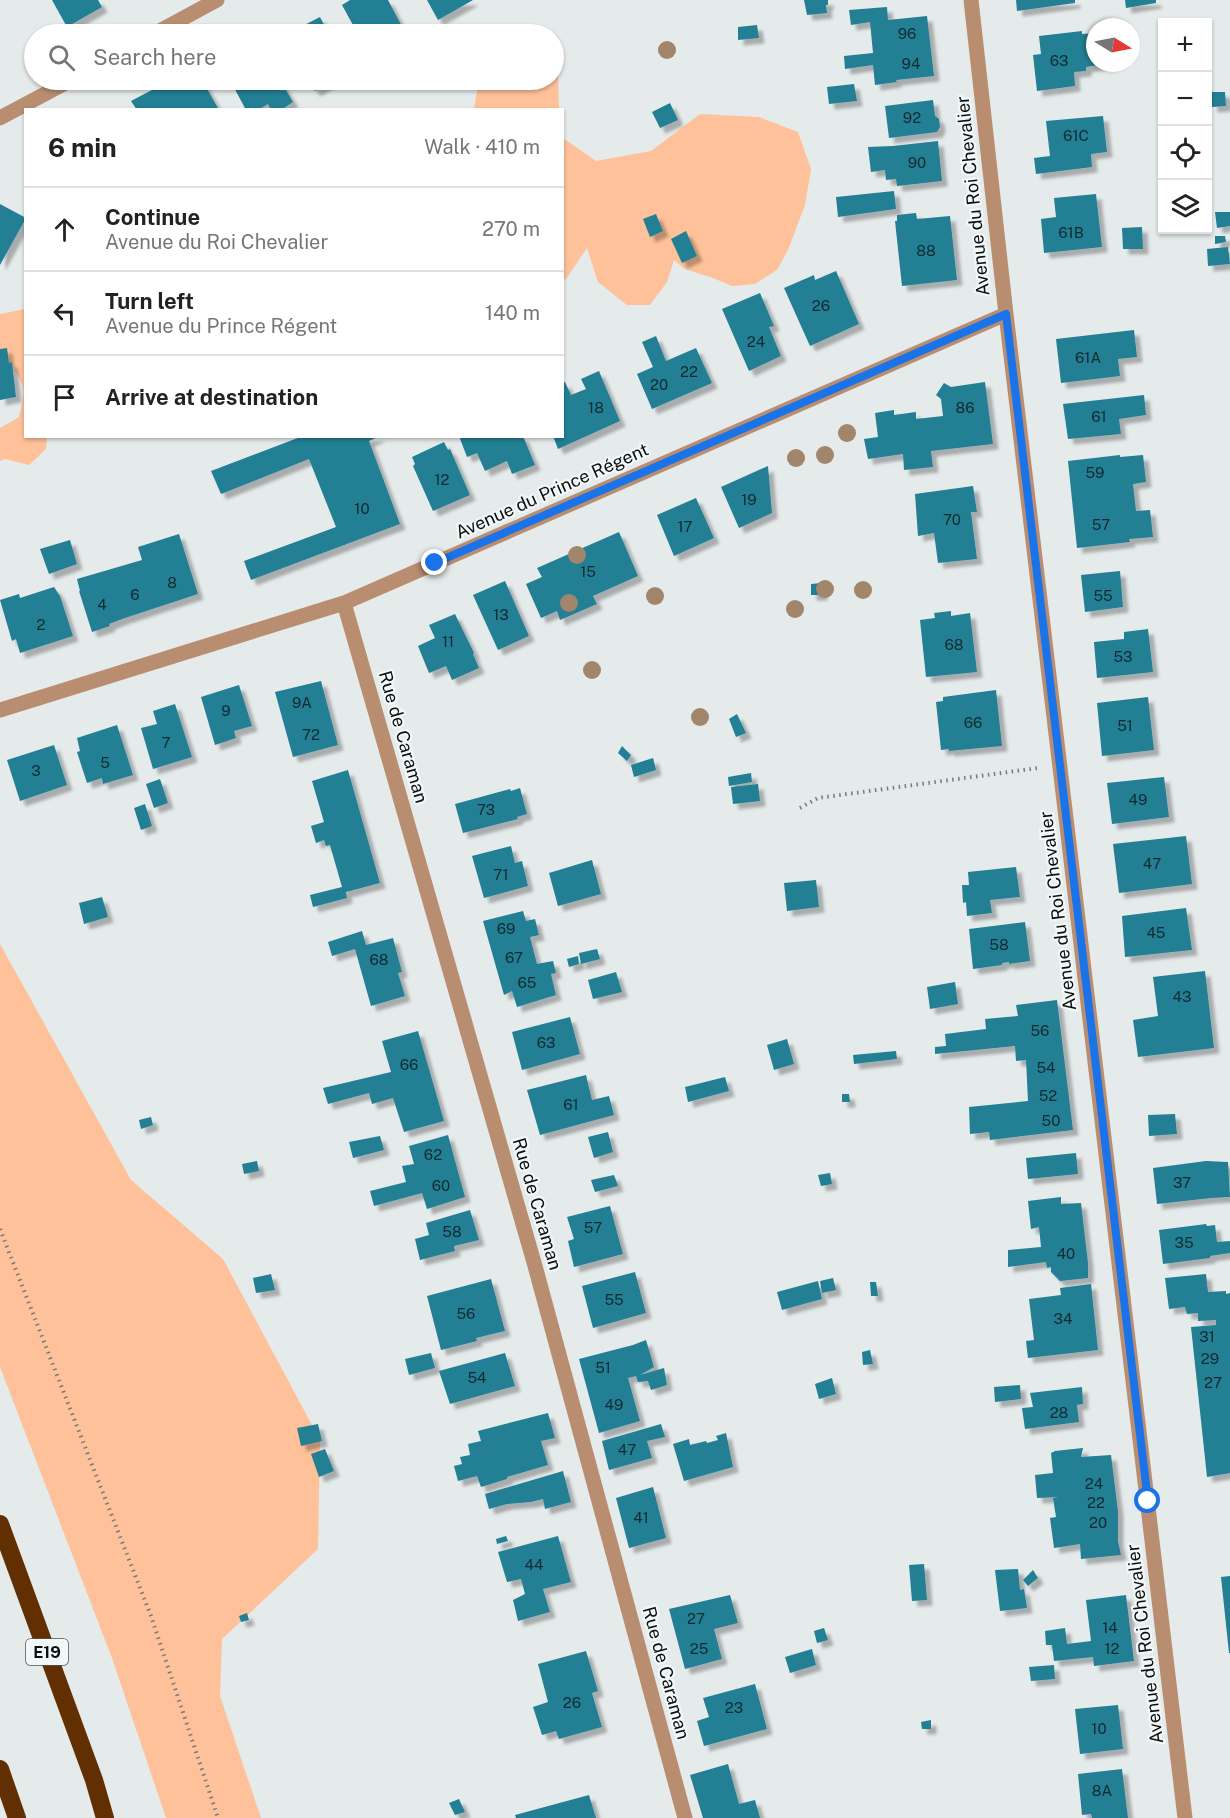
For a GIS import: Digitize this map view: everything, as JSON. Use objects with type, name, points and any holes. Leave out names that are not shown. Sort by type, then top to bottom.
[{"type":"highway","name":"E19","points":[[0,1524],[94,1780],[105,1818]]},
{"type":"highway","points":[[0,1768],[17,1818]]},
{"type":"street","points":[[172,24],[217,0]]},
{"type":"street","name":"Avenue du Roi Chevalier","points":[[971,0],[1006,314],[1185,1818]]},
{"type":"street","points":[[0,118],[52,90]]},
{"type":"street","name":"Avenue du Prince Régent","points":[[0,710],[344,603],[1006,314]]},
{"type":"street","name":"Rue de Caraman","points":[[344,603],[535,1266],[685,1818]]},
{"type":"path","points":[[800,808],[818,798],[1060,766]]},
{"type":"path","points":[[0,1229],[151,1616],[218,1818]]},
{"type":"shaded area","points":[[477,90],[558,90],[559,108],[474,108]]},
{"type":"shaded area","points":[[700,114],[759,117],[798,132],[811,169],[805,205],[788,250],[777,270],[755,284],[732,286],[685,269],[674,260],[667,282],[650,305],[627,305],[598,282],[587,248],[564,280],[564,139],[596,161],[651,151]]},
{"type":"shaded area","points":[[24,309],[24,438],[47,438],[46,449],[29,465],[5,459],[0,461],[0,428],[19,417],[23,389],[10,364],[0,362],[0,314]]},
{"type":"shaded area","points":[[0,944],[131,1180],[223,1259],[320,1440],[318,1549],[222,1639],[220,1696],[261,1818],[166,1818],[112,1658],[0,1367]]},
{"type":"building","points":[[52,0],[98,0],[102,7],[72,24],[65,24]]},
{"type":"building","points":[[350,0],[388,0],[401,24],[352,24],[342,5]]},
{"type":"building","points":[[427,0],[473,0],[438,20]]},
{"type":"building","points":[[804,0],[828,0],[827,13],[807,15]]},
{"type":"building","points":[[1016,0],[1075,0],[1075,3],[1017,11]]},
{"type":"building","points":[[1125,0],[1156,0],[1156,3],[1126,8]]},
{"type":"building","points":[[887,7],[888,20],[927,16],[934,76],[875,85],[873,65],[845,69],[844,56],[873,53],[870,22],[851,25],[849,10]]},
{"type":"building","points":[[320,17],[324,24],[306,24]]},
{"type":"building","points":[[757,25],[759,38],[738,40],[738,27]]},
{"type":"building","points":[[1082,31],[1082,34],[1086,34],[1086,71],[1074,72],[1075,86],[1037,91],[1033,55],[1041,54],[1039,36]]},
{"type":"building","points":[[854,84],[857,101],[829,104],[827,87]]},
{"type":"building","points":[[152,90],[208,90],[218,108],[136,108],[131,101]]},
{"type":"building","points":[[235,90],[286,90],[293,102],[284,108],[270,108],[268,104],[261,108],[245,108]]},
{"type":"building","points":[[1212,92],[1225,92],[1226,106],[1212,107]]},
{"type":"building","points":[[933,100],[935,116],[939,119],[940,127],[937,132],[889,138],[885,106]]},
{"type":"building","points":[[670,103],[678,120],[660,128],[652,112]]},
{"type":"building","points":[[1103,116],[1107,152],[1091,154],[1092,167],[1036,174],[1034,158],[1050,156],[1046,121]]},
{"type":"building","points":[[938,141],[942,181],[897,186],[896,179],[886,180],[885,170],[871,172],[868,147]]},
{"type":"building","points":[[894,191],[896,209],[838,217],[836,197]]},
{"type":"building","points":[[1096,194],[1102,247],[1044,253],[1041,219],[1056,217],[1054,198]]},
{"type":"building","points":[[0,204],[24,217],[24,222],[0,265]]},
{"type":"building","points":[[1215,212],[1230,212],[1230,226],[1217,228]]},
{"type":"building","points":[[916,213],[917,219],[950,216],[957,280],[902,286],[895,221],[897,221],[897,215]]},
{"type":"building","points":[[656,214],[663,231],[650,237],[643,219]]},
{"type":"building","points":[[1142,227],[1143,249],[1123,249],[1122,228]]},
{"type":"building","points":[[686,231],[697,256],[682,263],[671,239]]},
{"type":"building","points":[[1215,236],[1225,236],[1226,242],[1215,244]]},
{"type":"building","points":[[1228,247],[1230,264],[1208,266],[1207,249]]},
{"type":"building","points":[[836,271],[859,324],[810,346],[784,288],[814,275],[815,280]]},
{"type":"building","points":[[760,293],[774,326],[769,327],[781,356],[749,371],[722,309]]},
{"type":"building","points":[[1134,330],[1137,357],[1118,359],[1120,376],[1061,383],[1056,339]]},
{"type":"building","points":[[656,336],[666,361],[696,348],[712,383],[652,409],[637,374],[653,367],[642,342]]},
{"type":"building","points":[[7,348],[9,363],[12,362],[16,397],[0,400],[0,349]]},
{"type":"building","points":[[599,371],[620,421],[558,449],[554,438],[564,438],[564,382],[571,395],[586,389],[581,379]]},
{"type":"building","points":[[985,382],[993,444],[931,451],[933,467],[904,470],[903,454],[868,459],[864,439],[878,437],[875,413],[894,410],[894,415],[916,412],[916,419],[943,416],[941,399],[936,395],[944,383],[951,387]]},
{"type":"building","points":[[1144,395],[1146,415],[1119,419],[1121,434],[1068,439],[1063,404]]},
{"type":"building","points":[[298,438],[376,438],[369,441],[400,524],[251,580],[244,561],[336,527],[309,459],[221,494],[211,471]]},
{"type":"building","points":[[460,438],[524,438],[535,465],[512,474],[507,461],[485,471],[477,453],[467,457]]},
{"type":"building","points":[[444,442],[448,450],[450,449],[470,495],[433,511],[413,466],[415,464],[412,457]]},
{"type":"building","points":[[1120,455],[1120,457],[1143,455],[1146,482],[1133,484],[1136,511],[1150,510],[1153,537],[1077,548],[1068,461]]},
{"type":"building","points":[[768,466],[772,513],[739,528],[721,487]]},
{"type":"building","points":[[973,486],[977,512],[971,512],[977,559],[938,563],[934,533],[918,536],[915,494]]},
{"type":"building","points":[[696,498],[714,538],[674,556],[657,515]]},
{"type":"building","points":[[619,532],[638,576],[593,596],[597,604],[560,620],[557,611],[541,618],[526,584],[542,577],[537,568]]},
{"type":"building","points":[[179,534],[198,594],[125,618],[92,632],[77,579],[142,560],[138,547]]},
{"type":"building","points":[[70,540],[77,564],[49,574],[40,549]]},
{"type":"building","points":[[1120,571],[1123,607],[1085,612],[1081,575]]},
{"type":"building","points":[[505,581],[529,636],[498,650],[473,595]]},
{"type":"building","points":[[822,583],[822,595],[811,595],[811,584]]},
{"type":"building","points":[[54,587],[60,596],[73,636],[20,653],[16,639],[12,641],[0,600],[19,594],[20,598]]},
{"type":"building","points":[[951,611],[951,616],[970,613],[977,672],[926,677],[920,620],[935,618],[934,613]]},
{"type":"building","points":[[455,614],[479,668],[452,680],[446,666],[429,673],[418,646],[435,638],[429,625]]},
{"type":"building","points":[[1148,629],[1153,672],[1097,678],[1094,642],[1124,639],[1124,632]]},
{"type":"building","points":[[321,681],[338,745],[293,757],[275,692]]},
{"type":"building","points":[[239,685],[252,726],[234,731],[236,738],[215,745],[201,697]]},
{"type":"building","points":[[996,690],[1002,746],[941,750],[936,702],[943,701],[943,697]]},
{"type":"building","points":[[1148,697],[1154,750],[1102,756],[1097,703]]},
{"type":"building","points":[[175,704],[192,757],[153,769],[141,728],[157,724],[153,711]]},
{"type":"building","points":[[737,714],[746,733],[736,737],[729,719]]},
{"type":"building","points":[[117,725],[133,775],[103,784],[102,778],[87,783],[77,752],[80,751],[77,738]]},
{"type":"building","points":[[54,745],[67,785],[20,801],[7,760]]},
{"type":"building","points":[[622,746],[631,755],[627,761],[618,753]]},
{"type":"building","points":[[653,758],[656,770],[634,777],[631,765]]},
{"type":"building","points":[[348,770],[380,883],[346,892],[347,898],[313,907],[310,895],[342,887],[330,845],[326,846],[324,840],[316,843],[311,826],[324,822],[312,781]]},
{"type":"building","points":[[751,773],[752,782],[729,786],[728,777]]},
{"type":"building","points":[[1164,777],[1169,817],[1112,824],[1107,783]]},
{"type":"building","points":[[160,779],[168,803],[154,808],[146,784]]},
{"type":"building","points":[[758,784],[760,801],[733,804],[731,787]]},
{"type":"building","points":[[520,788],[527,814],[517,817],[518,819],[463,833],[455,804]]},
{"type":"building","points":[[145,804],[152,826],[141,830],[134,808]]},
{"type":"building","points":[[1186,836],[1192,884],[1119,893],[1113,844]]},
{"type":"building","points":[[511,846],[515,863],[522,861],[528,886],[484,898],[472,856]]},
{"type":"building","points":[[592,860],[601,894],[558,906],[549,873]]},
{"type":"building","points":[[1016,867],[1020,897],[990,900],[992,913],[967,916],[966,902],[963,903],[962,885],[969,885],[968,872]]},
{"type":"building","points":[[816,880],[819,907],[787,911],[784,883]]},
{"type":"building","points":[[102,897],[108,917],[84,924],[79,903]]},
{"type":"building","points":[[1186,908],[1192,950],[1125,957],[1122,916]]},
{"type":"building","points":[[523,911],[526,921],[535,919],[539,935],[530,937],[537,964],[553,961],[556,973],[551,974],[556,995],[517,1007],[512,991],[504,995],[483,921]]},
{"type":"building","points":[[1025,922],[1030,961],[1009,964],[1009,962],[973,969],[969,929]]},
{"type":"building","points":[[362,931],[366,945],[393,938],[402,972],[398,973],[405,996],[371,1006],[355,949],[332,956],[328,942]]},
{"type":"building","points":[[597,949],[600,959],[581,964],[579,953]]},
{"type":"building","points":[[578,956],[579,964],[569,967],[567,959]]},
{"type":"building","points":[[1205,971],[1214,1048],[1138,1057],[1133,1020],[1158,1016],[1153,977]]},
{"type":"building","points":[[616,972],[622,992],[593,999],[588,980]]},
{"type":"building","points":[[955,982],[958,1004],[930,1009],[927,987]]},
{"type":"building","points":[[1057,1000],[1073,1130],[990,1140],[989,1132],[970,1134],[969,1107],[1028,1101],[1026,1060],[1016,1061],[1015,1046],[935,1054],[935,1047],[946,1046],[945,1034],[986,1029],[985,1019],[1018,1016],[1016,1005]]},
{"type":"building","points":[[570,1017],[580,1054],[522,1070],[512,1032]]},
{"type":"building","points":[[418,1031],[444,1121],[404,1132],[393,1098],[372,1104],[369,1093],[328,1104],[323,1088],[391,1072],[382,1041]]},
{"type":"building","points":[[787,1039],[794,1064],[774,1070],[767,1045]]},
{"type":"building","points":[[896,1051],[897,1059],[854,1064],[853,1055]]},
{"type":"building","points":[[586,1075],[592,1100],[609,1096],[614,1115],[540,1135],[527,1090]]},
{"type":"building","points":[[725,1077],[729,1091],[688,1102],[685,1087]]},
{"type":"building","points":[[842,1094],[849,1094],[850,1102],[842,1102]]},
{"type":"building","points":[[1175,1114],[1177,1134],[1149,1136],[1148,1115]]},
{"type":"building","points":[[151,1117],[153,1125],[141,1129],[139,1120]]},
{"type":"building","points":[[608,1132],[613,1152],[594,1158],[588,1137]]},
{"type":"building","points":[[448,1135],[465,1197],[427,1209],[422,1193],[374,1206],[370,1191],[406,1182],[402,1166],[414,1164],[409,1146]]},
{"type":"building","points":[[380,1136],[384,1150],[353,1158],[349,1142]]},
{"type":"building","points":[[1076,1153],[1078,1174],[1028,1179],[1026,1158]]},
{"type":"building","points":[[257,1161],[259,1171],[244,1174],[242,1164]]},
{"type":"building","points":[[1206,1161],[1228,1162],[1230,1197],[1157,1204],[1153,1168]]},
{"type":"building","points":[[830,1173],[832,1184],[821,1186],[818,1175]]},
{"type":"building","points":[[614,1175],[618,1186],[595,1192],[591,1180]]},
{"type":"building","points":[[1061,1197],[1061,1204],[1081,1203],[1088,1278],[1060,1281],[1051,1272],[1051,1267],[1047,1268],[1046,1262],[1008,1267],[1008,1250],[1041,1247],[1039,1227],[1031,1229],[1028,1201]]},
{"type":"building","points":[[610,1206],[623,1254],[574,1267],[568,1241],[574,1239],[567,1217]]},
{"type":"building","points":[[470,1210],[479,1240],[454,1246],[455,1251],[420,1260],[415,1239],[429,1235],[426,1223]]},
{"type":"building","points":[[1206,1224],[1207,1226],[1215,1225],[1217,1242],[1230,1241],[1230,1253],[1163,1264],[1159,1230]]},
{"type":"building","points":[[635,1272],[646,1313],[593,1328],[582,1286]]},
{"type":"building","points":[[271,1274],[275,1290],[256,1293],[253,1278]]},
{"type":"building","points":[[1206,1274],[1208,1292],[1226,1291],[1226,1294],[1230,1293],[1230,1473],[1207,1477],[1191,1327],[1216,1325],[1216,1320],[1198,1321],[1198,1313],[1187,1314],[1185,1307],[1169,1309],[1165,1278]]},
{"type":"building","points":[[833,1278],[836,1290],[822,1293],[820,1281]]},
{"type":"building","points":[[491,1279],[505,1331],[441,1350],[427,1296]]},
{"type":"building","points":[[818,1281],[822,1299],[782,1310],[777,1292]]},
{"type":"building","points":[[870,1282],[876,1282],[878,1296],[871,1296]]},
{"type":"building","points":[[1091,1284],[1098,1350],[1028,1358],[1026,1341],[1034,1340],[1029,1299],[1061,1295],[1060,1288]]},
{"type":"building","points":[[646,1340],[654,1367],[640,1375],[664,1368],[667,1385],[651,1390],[648,1381],[638,1382],[636,1376],[628,1378],[640,1421],[599,1433],[579,1359]]},
{"type":"building","points":[[870,1350],[873,1364],[863,1365],[862,1352]]},
{"type":"building","points":[[431,1353],[435,1368],[409,1375],[405,1359]]},
{"type":"building","points":[[505,1353],[515,1386],[450,1404],[439,1371]]},
{"type":"building","points":[[832,1378],[836,1394],[819,1399],[815,1384]]},
{"type":"building","points":[[1020,1385],[1021,1399],[995,1402],[994,1387]]},
{"type":"building","points":[[1082,1387],[1083,1404],[1077,1405],[1079,1422],[1025,1429],[1022,1408],[1033,1407],[1030,1393]]},
{"type":"building","points":[[548,1413],[555,1438],[541,1441],[548,1465],[481,1487],[477,1476],[458,1481],[454,1466],[462,1464],[460,1457],[470,1455],[468,1444],[481,1441],[478,1431]]},
{"type":"building","points":[[318,1424],[322,1441],[301,1446],[297,1428]]},
{"type":"building","points":[[661,1424],[665,1437],[647,1441],[652,1458],[609,1470],[602,1441]]},
{"type":"building","points":[[726,1433],[733,1467],[684,1481],[673,1444],[689,1439],[690,1445],[706,1441],[707,1443],[718,1440],[716,1436]]},
{"type":"building","points":[[1083,1448],[1081,1457],[1111,1455],[1121,1555],[1081,1559],[1080,1544],[1054,1548],[1050,1518],[1056,1517],[1053,1498],[1059,1497],[1037,1498],[1035,1475],[1053,1473],[1051,1453]]},
{"type":"building","points":[[325,1449],[334,1471],[319,1477],[311,1454]]},
{"type":"building","points":[[563,1471],[571,1502],[545,1509],[543,1499],[489,1509],[485,1494]]},
{"type":"building","points":[[653,1487],[666,1538],[629,1548],[616,1498]]},
{"type":"building","points":[[506,1536],[508,1541],[497,1544],[496,1539]]},
{"type":"building","points":[[558,1536],[571,1582],[543,1589],[550,1612],[518,1621],[513,1600],[525,1594],[521,1579],[507,1582],[498,1552]]},
{"type":"building","points":[[924,1564],[927,1600],[912,1601],[909,1565]]},
{"type":"building","points":[[1018,1569],[1020,1590],[1024,1589],[1027,1608],[1000,1611],[995,1570]]},
{"type":"building","points":[[1033,1570],[1038,1578],[1028,1586],[1023,1580]]},
{"type":"building","points":[[1230,1576],[1230,1653],[1229,1653],[1221,1577]]},
{"type":"building","points":[[730,1595],[738,1623],[714,1629],[722,1659],[685,1669],[669,1609]]},
{"type":"building","points":[[1126,1595],[1134,1661],[1094,1666],[1093,1657],[1054,1661],[1052,1645],[1046,1645],[1045,1631],[1065,1628],[1067,1644],[1091,1641],[1086,1600]]},
{"type":"building","points":[[247,1613],[249,1620],[241,1622],[239,1616]]},
{"type":"building","points":[[824,1628],[828,1640],[817,1643],[814,1631]]},
{"type":"building","points":[[812,1649],[816,1665],[790,1673],[785,1657]]},
{"type":"building","points":[[586,1651],[598,1691],[592,1693],[602,1727],[559,1739],[556,1731],[542,1735],[533,1707],[548,1702],[538,1664]]},
{"type":"building","points":[[1054,1665],[1055,1679],[1031,1681],[1029,1667]]},
{"type":"building","points":[[755,1684],[767,1729],[704,1746],[697,1721],[709,1717],[703,1698]]},
{"type":"building","points":[[1118,1705],[1123,1749],[1080,1754],[1075,1709]]},
{"type":"building","points":[[931,1720],[931,1729],[922,1729],[921,1722]]},
{"type":"building","points":[[728,1764],[739,1804],[755,1800],[760,1818],[703,1818],[690,1775]]},
{"type":"building","points":[[1122,1769],[1128,1818],[1092,1818],[1091,1814],[1082,1815],[1078,1774]]},
{"type":"building","points":[[589,1795],[596,1818],[516,1818],[515,1815]]},
{"type":"building","points":[[459,1799],[465,1812],[455,1815],[449,1803]]},
{"type":"route","points":[[435,563],[1006,314],[1148,1501]]}]
